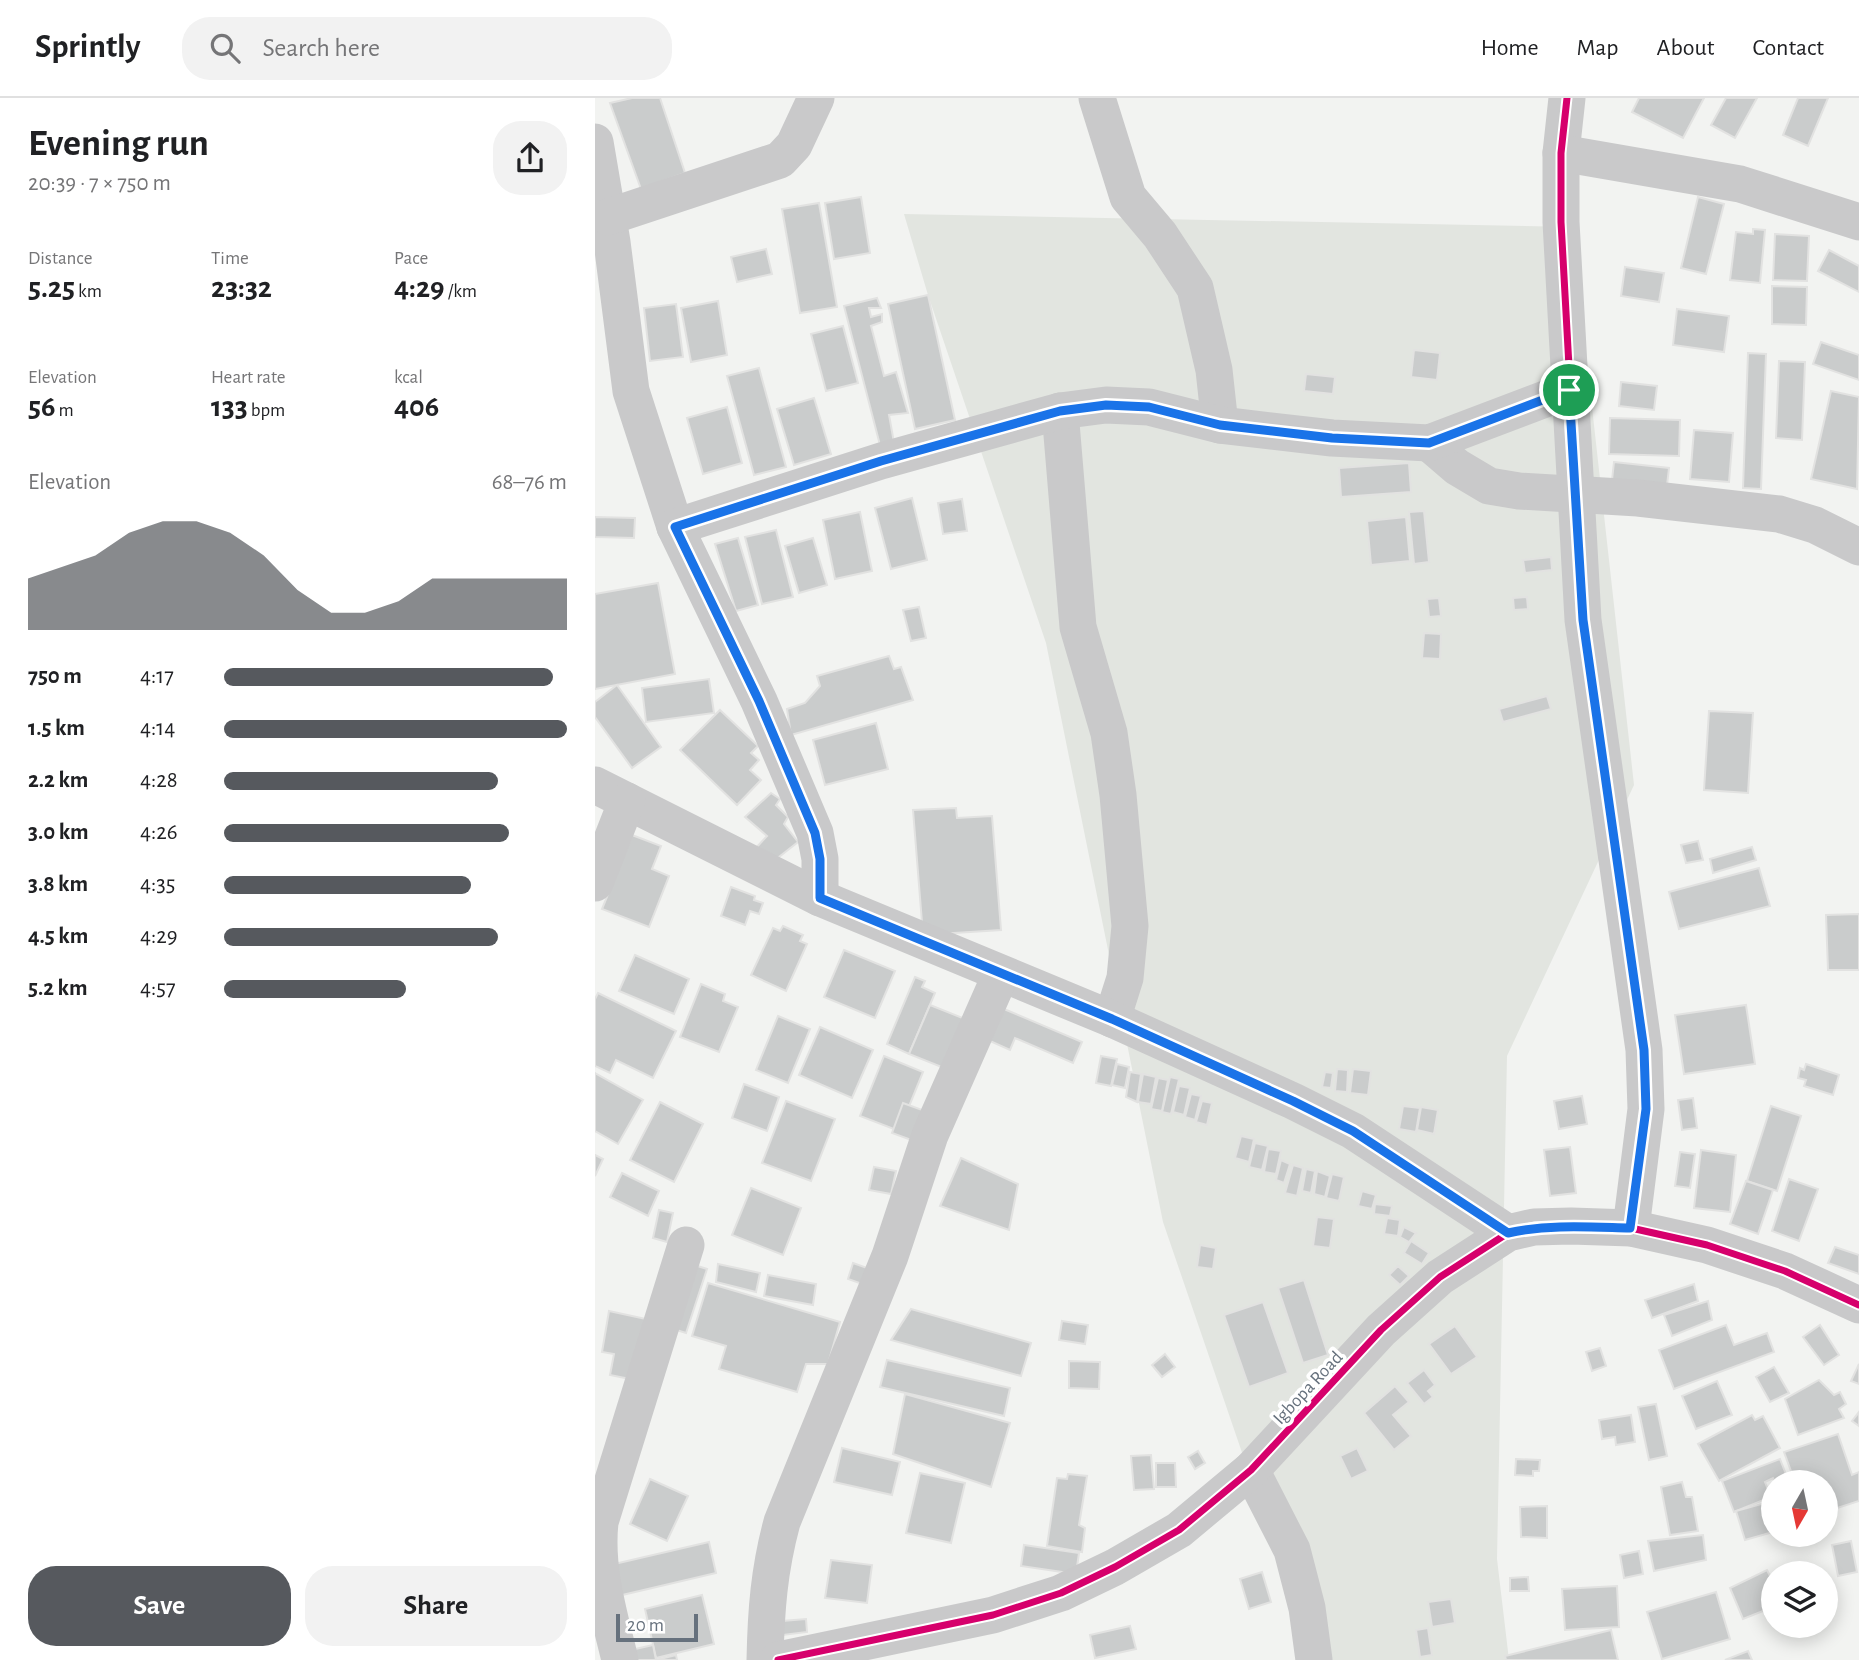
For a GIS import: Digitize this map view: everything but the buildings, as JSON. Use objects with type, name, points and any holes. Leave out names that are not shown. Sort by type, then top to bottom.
[{"type":"street","points":[[608,217],[780,160],[794,145],[816,98]]},
{"type":"street","points":[[1097,98],[1128,197],[1160,235],[1195,288],[1214,370],[1220,425]]},
{"type":"street","points":[[1567,98],[1561,153],[1561,222],[1583,620],[1644,1050],[1646,1109],[1630,1228]]},
{"type":"street","points":[[595,142],[608,217],[631,391],[675,527],[759,701],[815,833],[820,859],[820,898]]},
{"type":"street","points":[[1561,153],[1740,184],[1859,222]]},
{"type":"street","points":[[675,527],[881,461],[1060,411],[1106,405],[1149,407],[1220,425],[1332,438],[1429,443],[1569,390]]},
{"type":"street","points":[[1060,411],[1077,627],[1109,733],[1118,795],[1130,926],[1125,978],[1112,1019]]},
{"type":"street","points":[[1429,443],[1457,467],[1489,486],[1575,496],[1638,498],[1779,514],[1815,525],[1859,547]]},
{"type":"street","points":[[595,785],[820,898],[1112,1019],[1293,1101],[1353,1131],[1508,1233]]},
{"type":"street","points":[[595,883],[628,801]]},
{"type":"street","points":[[765,1660],[766,1605],[770,1573],[782,1522],[890,1256],[930,1135],[1001,974]]},
{"type":"street","name":"Igbopa Road","points":[[779,1660],[993,1615],[1061,1593],[1115,1567],[1179,1530],[1251,1469],[1381,1330],[1440,1277],[1508,1233],[1534,1227],[1630,1228],[1707,1245],[1785,1271],[1859,1305]]},
{"type":"street","points":[[620,1660],[599,1570],[597,1547],[600,1522],[686,1245]]},
{"type":"street","points":[[1251,1469],[1292,1550],[1307,1608],[1314,1660]]},
{"type":"shaded area","points":[[904,214],[1572,227],[1634,785],[1507,1056],[1497,1559],[1509,1660],[1305,1660],[1310,1651],[1163,1222],[1046,643],[928,295]]},
{"type":"cycle path","points":[[1567,98],[1561,153],[1561,222],[1583,620],[1644,1050],[1646,1109],[1631,1228]]},
{"type":"cycle path","points":[[778,1660],[993,1615],[1061,1593],[1115,1567],[1179,1530],[1251,1470],[1381,1330],[1440,1277],[1508,1233],[1534,1227],[1631,1228],[1707,1245],[1785,1271],[1859,1305]]},
{"type":"route","points":[[1569,390],[1583,620],[1644,1050],[1646,1109],[1630,1228],[1534,1227],[1508,1233],[1353,1131],[1293,1101],[1112,1019],[820,898],[820,859],[815,833],[759,701],[675,527],[881,461],[1060,411],[1106,405],[1149,407],[1220,425],[1332,438],[1429,443],[1569,390]]}]
